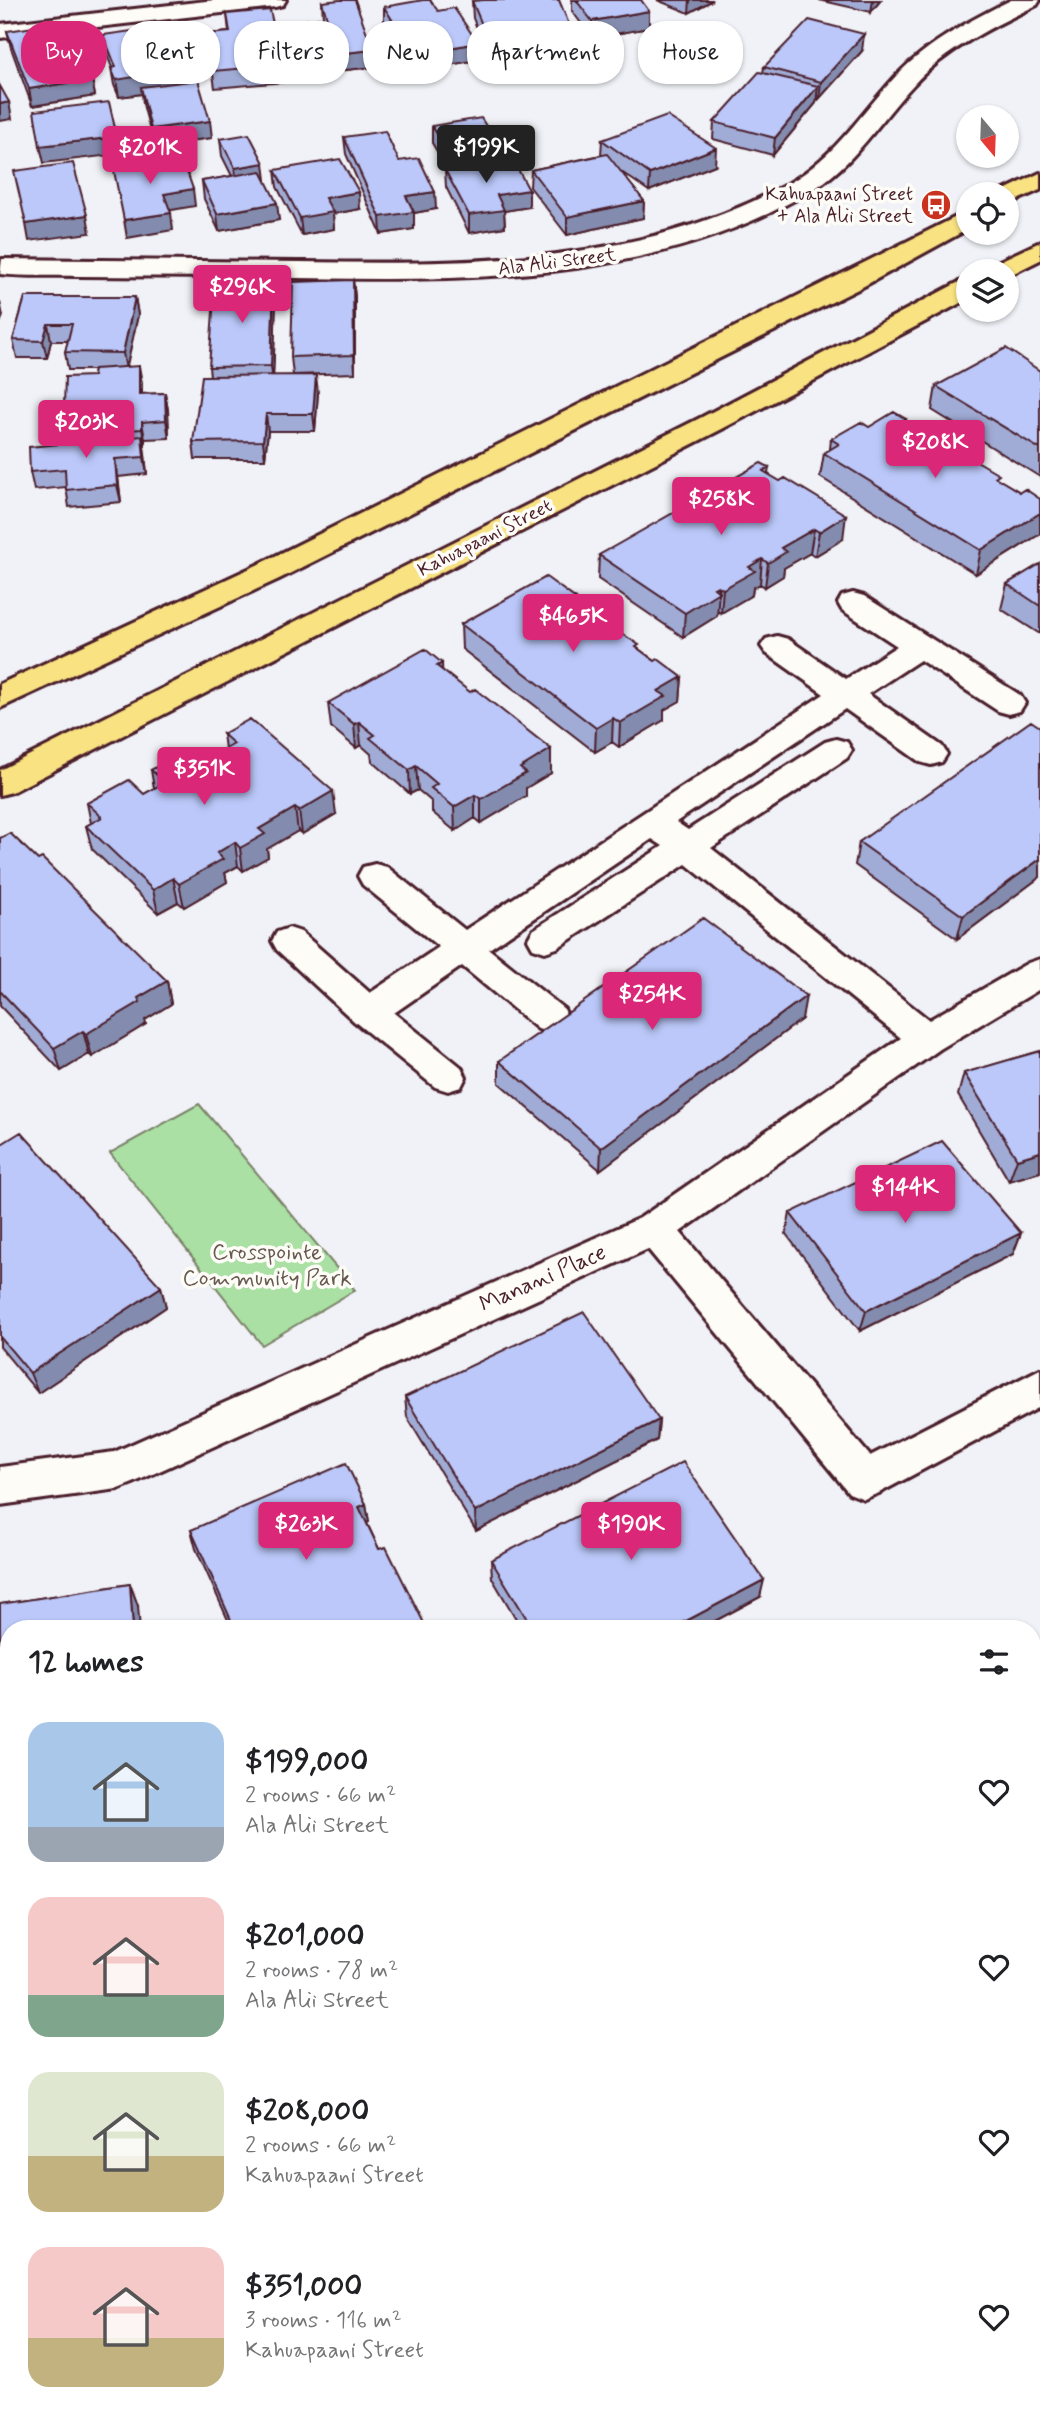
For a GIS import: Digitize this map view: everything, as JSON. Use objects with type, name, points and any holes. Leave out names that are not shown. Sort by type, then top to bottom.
[{"type":"main road","points":[[1019,191],[1040,180]]},
{"type":"main road","points":[[0,697],[280,566],[855,279],[956,225]]},
{"type":"main road","points":[[1019,261],[1040,250]]},
{"type":"main road","name":"Kahuapaani Street","points":[[0,784],[712,423],[956,294]]},
{"type":"street","points":[[0,31],[275,0]]},
{"type":"street","name":"Ala Alii Street","points":[[2,267],[453,272],[556,265],[608,258],[667,244],[744,215],[819,176],[850,147],[910,75],[958,40],[1029,0]]},
{"type":"street","points":[[853,603],[1009,703]]},
{"type":"street","points":[[777,646],[931,754]]},
{"type":"street","points":[[368,1012],[919,646]]},
{"type":"street","points":[[545,939],[836,750]]},
{"type":"street","points":[[652,822],[927,1039]]},
{"type":"street","points":[[375,876],[551,1019]]},
{"type":"street","points":[[289,941],[368,1012],[447,1077]]},
{"type":"street","name":"Manani Place","points":[[0,1486],[118,1471],[654,1228],[927,1039],[1040,972]]},
{"type":"street","points":[[654,1228],[864,1480],[1040,1387]]},
{"type":"green space","name":"Crosspointe Community Park","points":[[199,1104],[355,1290],[262,1345],[110,1153]]},
{"type":"building","points":[[355,0],[363,22],[363,51],[349,53],[349,21],[296,21],[327,18],[322,2]]},
{"type":"building","points":[[430,0],[438,11],[454,8],[467,27],[467,45],[453,47],[453,21],[393,21],[384,7]]},
{"type":"building","points":[[559,0],[568,21],[480,21],[472,1]]},
{"type":"building","points":[[576,0],[641,0],[649,11],[592,21]]},
{"type":"building","points":[[270,10],[272,21],[234,21],[234,69],[220,70],[220,33],[230,32],[227,14]]},
{"type":"building","points":[[809,20],[864,34],[821,82],[764,67]]},
{"type":"building","points":[[21,29],[21,68],[7,31]]},
{"type":"building","points":[[121,32],[121,79],[116,80],[111,68],[116,67],[107,45],[107,34]]},
{"type":"building","points":[[759,72],[818,86],[775,138],[714,122]]},
{"type":"building","points":[[27,84],[60,84],[29,89]]},
{"type":"building","points":[[199,84],[210,121],[151,129],[141,87]]},
{"type":"building","points":[[0,86],[9,102],[0,104]]},
{"type":"building","points":[[109,102],[117,137],[40,146],[34,111]]},
{"type":"building","points":[[667,116],[716,148],[650,174],[602,140]]},
{"type":"building","points":[[481,118],[496,142],[447,150],[432,126]]},
{"type":"building","points":[[385,131],[399,161],[419,158],[435,192],[406,196],[414,212],[380,217],[344,137]]},
{"type":"building","points":[[249,134],[264,163],[235,168],[220,139]]},
{"type":"building","points":[[607,154],[644,201],[567,217],[531,170]]},
{"type":"building","points":[[182,157],[193,189],[164,194],[171,213],[124,220],[113,166]]},
{"type":"building","points":[[340,159],[359,192],[325,198],[333,212],[300,218],[275,170]]},
{"type":"building","points":[[513,160],[529,190],[497,195],[504,210],[469,215],[445,170]]},
{"type":"building","points":[[73,163],[87,215],[26,224],[14,171]]},
{"type":"building","points":[[261,171],[277,203],[217,214],[202,181]]},
{"type":"building","points":[[353,280],[354,355],[291,357],[293,282]]},
{"type":"building","points":[[274,282],[271,366],[209,367],[215,284]]},
{"type":"building","points":[[25,297],[135,297],[123,353],[65,352],[72,324],[48,324],[43,341],[13,340]]},
{"type":"building","points":[[1006,348],[1040,371],[1040,449],[936,386]]},
{"type":"building","points":[[139,366],[139,394],[165,393],[166,420],[142,422],[142,429],[63,434],[65,377],[93,376],[94,369]]},
{"type":"building","points":[[316,375],[313,414],[266,414],[263,441],[193,442],[202,376]]},
{"type":"building","points":[[894,412],[906,419],[901,422],[924,435],[929,433],[999,474],[995,477],[1020,492],[1025,489],[1040,499],[1040,513],[981,550],[824,453],[839,444],[831,439],[861,422],[869,427]]},
{"type":"building","points":[[142,436],[144,457],[115,459],[117,485],[66,490],[65,469],[30,472],[29,447]]},
{"type":"building","points":[[761,463],[769,467],[763,471],[780,481],[785,478],[846,515],[819,532],[814,529],[781,548],[786,552],[768,563],[762,559],[749,567],[755,571],[723,589],[718,586],[714,588],[719,592],[685,613],[599,555]]},
{"type":"building","points":[[1040,564],[1040,606],[1007,584]]},
{"type":"building","points":[[546,577],[576,599],[573,601],[639,645],[636,647],[655,661],[658,659],[682,677],[658,691],[666,696],[620,723],[613,718],[596,728],[461,624]]},
{"type":"building","points":[[425,649],[442,663],[437,666],[470,692],[475,689],[551,749],[520,768],[526,773],[481,799],[475,795],[454,807],[431,788],[437,784],[416,766],[409,770],[370,738],[375,735],[359,722],[354,724],[328,703]]},
{"type":"building","points":[[250,719],[333,791],[299,811],[295,808],[259,829],[265,834],[240,848],[235,842],[217,853],[223,859],[179,884],[173,878],[153,890],[86,826],[102,817],[87,803],[129,780],[144,794],[165,782],[151,770],[183,752],[196,765],[234,744],[223,734]]},
{"type":"building","points":[[1031,721],[1040,727],[1040,859],[963,916],[859,842]]},
{"type":"building","points":[[10,833],[38,860],[42,858],[167,981],[138,998],[140,1002],[86,1034],[83,1031],[54,1048],[0,991],[0,838]]},
{"type":"building","points":[[703,918],[806,996],[601,1148],[499,1061]]},
{"type":"building","points":[[1040,1051],[1040,1152],[1017,1159],[964,1073]]},
{"type":"building","points":[[21,1132],[161,1287],[30,1373],[0,1337],[0,1145]]},
{"type":"building","points":[[942,1141],[1021,1233],[866,1311],[790,1213]]},
{"type":"building","points":[[584,1312],[659,1420],[475,1512],[405,1397]]},
{"type":"building","points":[[683,1462],[764,1580],[688,1620],[528,1620],[491,1560]]},
{"type":"building","points":[[346,1463],[366,1504],[359,1507],[379,1549],[386,1547],[422,1620],[231,1620],[191,1530]]},
{"type":"building","points":[[130,1584],[132,1620],[0,1620],[0,1604]]},
{"type":"place","name":"Kahuapaani Street + Ala Alii Street","points":[[936,205]]}]
